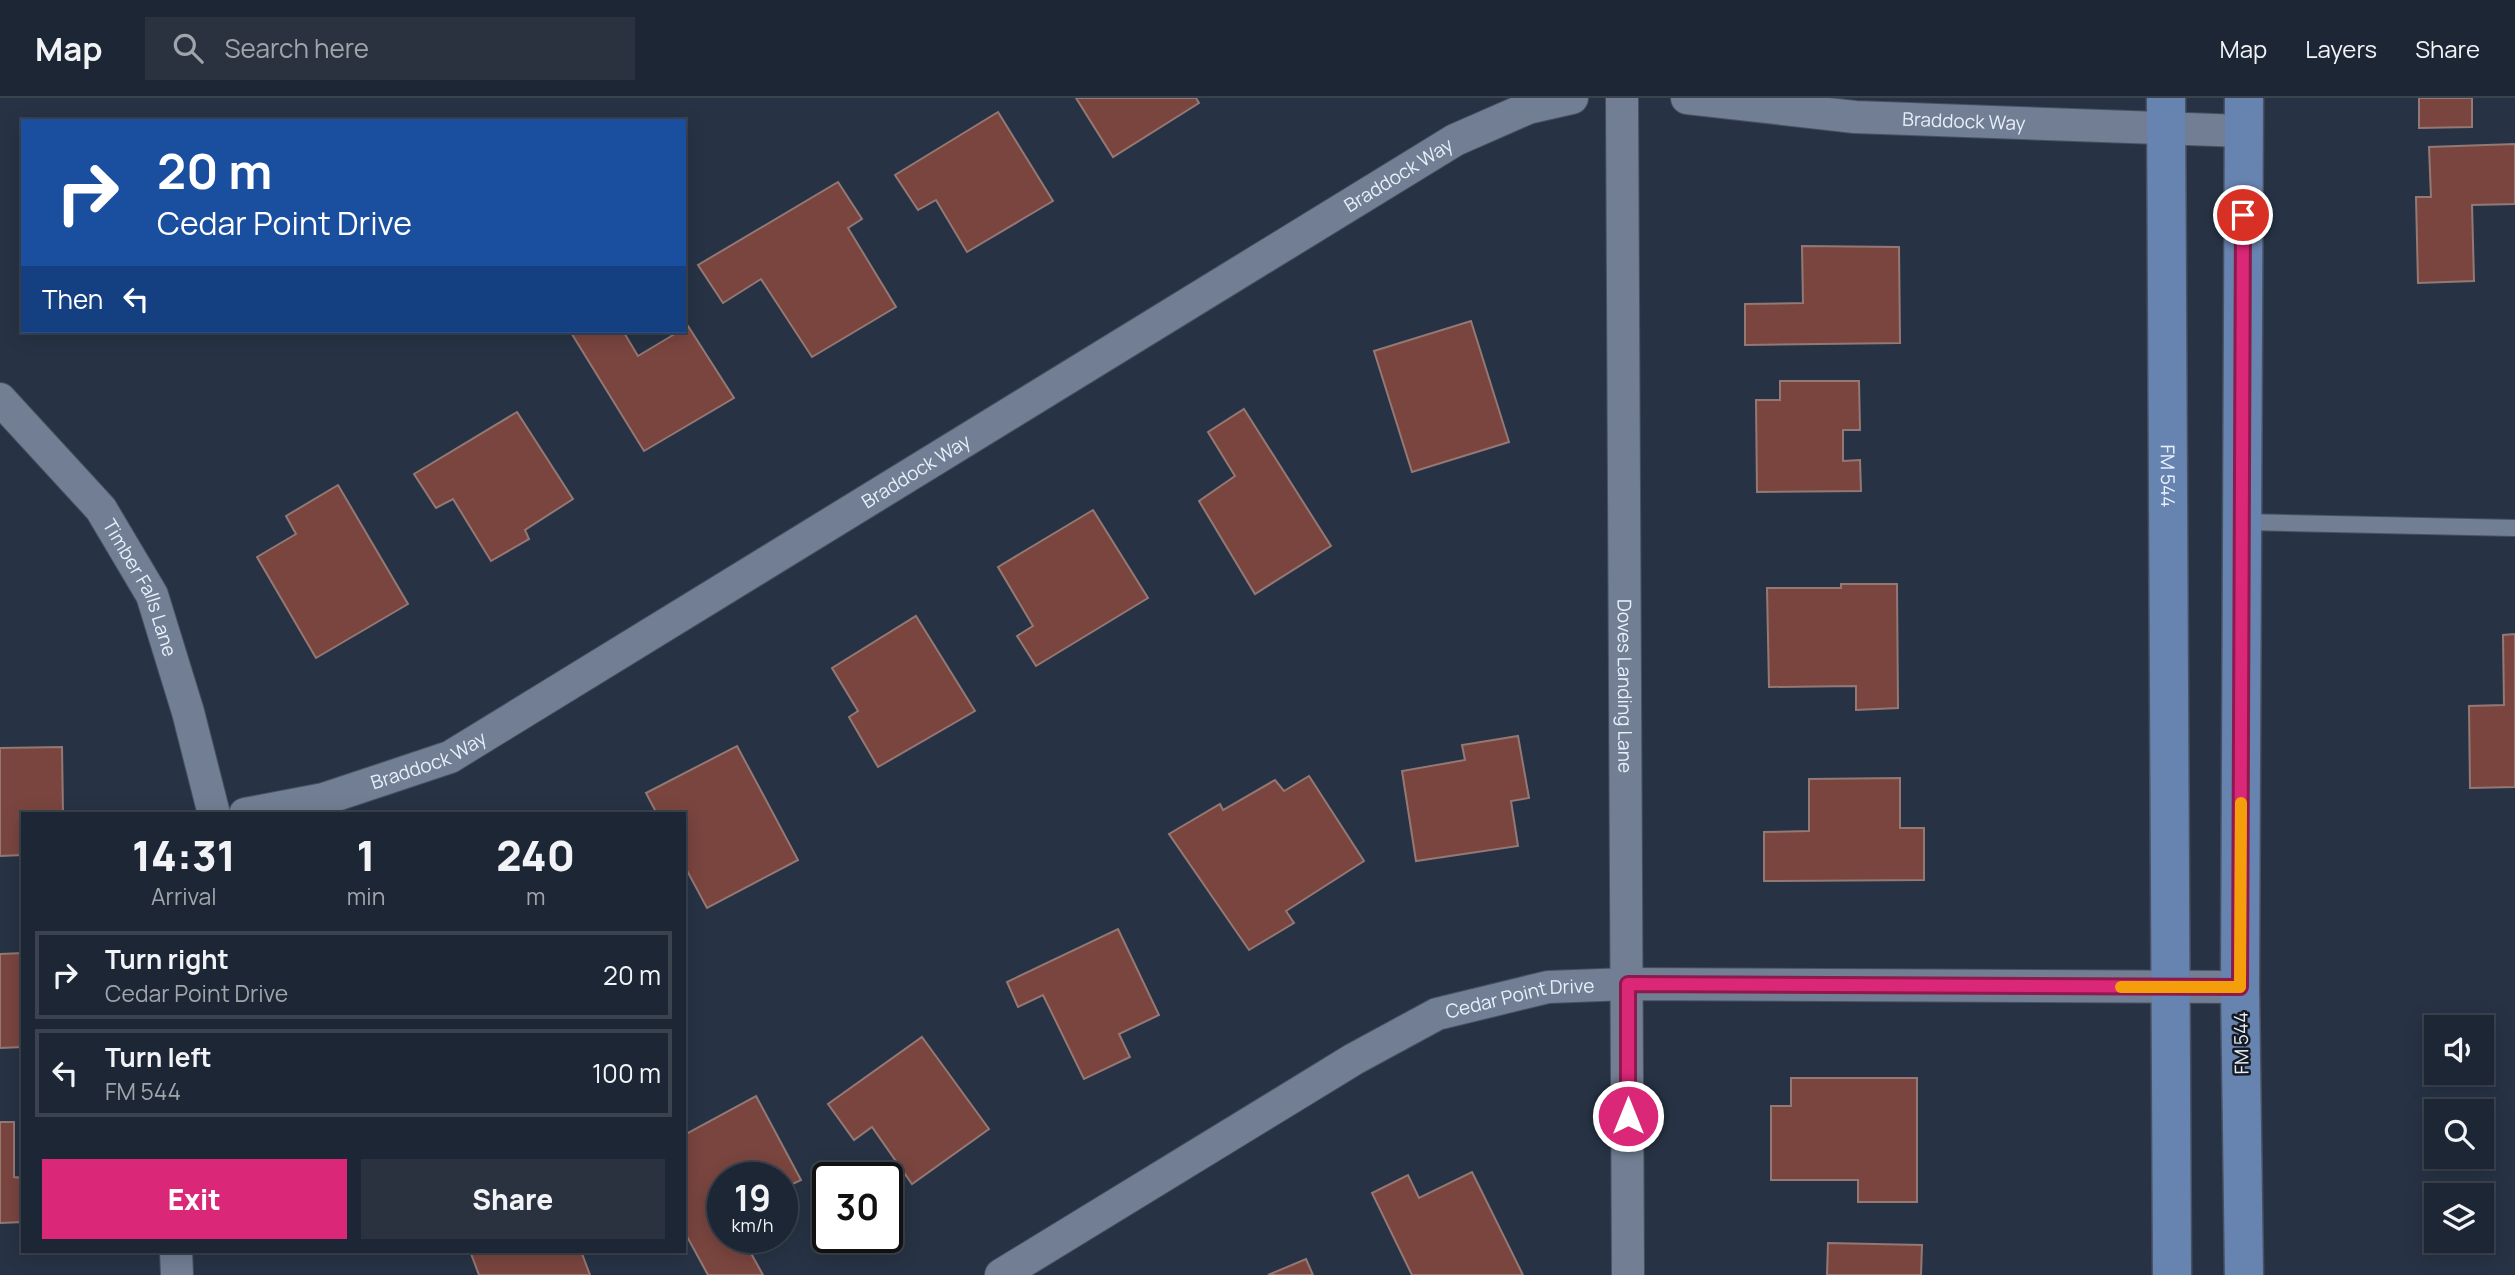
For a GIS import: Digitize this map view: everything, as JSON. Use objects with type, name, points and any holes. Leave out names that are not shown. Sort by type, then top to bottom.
[{"type":"main road","name":"FM 544","points":[[2166,114],[2172,1275]]},
{"type":"main road","name":"FM 544","points":[[2244,114],[2240,987],[2244,1275]]},
{"type":"street","name":"Braddock Way","points":[[256,812],[324,799],[450,757],[1455,139],[1528,108],[1572,98]]},
{"type":"street","name":"Doves Landing Lane","points":[[1622,98],[1628,1275]]},
{"type":"street","name":"Braddock Way","points":[[1688,98],[1856,117],[2244,114]]},
{"type":"street","name":"Timber Falls Lane","points":[[0,399],[102,509],[152,595],[188,712],[213,812]]},
{"type":"street","name":"Cedar Point Drive","points":[[1000,1275],[1354,1059],[1437,1014],[1548,987],[1628,984],[2240,987]]},
{"type":"street","points":[[176,1253],[177,1275]]},
{"type":"lane","points":[[2244,522],[2515,528]]},
{"type":"building","points":[[1076,98],[1196,98],[1199,103],[1113,157]]},
{"type":"building","points":[[2419,98],[2472,98],[2472,127],[2419,128]]},
{"type":"building","points":[[998,112],[1053,201],[967,252],[936,200],[918,210],[895,175]]},
{"type":"building","points":[[2515,144],[2515,204],[2472,205],[2474,281],[2418,283],[2416,197],[2431,197],[2429,147]]},
{"type":"building","points":[[838,182],[862,219],[848,228],[896,307],[812,357],[761,279],[723,303],[698,265]]},
{"type":"building","points":[[1802,246],[1899,247],[1900,343],[1745,345],[1745,304],[1803,303]]},
{"type":"building","points":[[1471,321],[1509,442],[1412,472],[1374,351]]},
{"type":"building","points":[[688,326],[734,398],[644,451],[571,333],[624,333],[638,356],[676,333],[686,333]]},
{"type":"building","points":[[1780,381],[1859,381],[1860,430],[1843,430],[1843,461],[1860,460],[1861,491],[1757,492],[1756,400],[1780,400]]},
{"type":"building","points":[[1244,409],[1331,546],[1255,594],[1199,501],[1235,476],[1208,432]]},
{"type":"building","points":[[517,412],[573,499],[525,530],[529,539],[491,561],[453,499],[436,508],[414,474]]},
{"type":"building","points":[[338,485],[408,604],[316,658],[257,557],[296,534],[286,516]]},
{"type":"building","points":[[1093,510],[1148,598],[1036,666],[1017,636],[1033,626],[998,567]]},
{"type":"building","points":[[1841,584],[1897,584],[1898,708],[1856,710],[1856,686],[1769,687],[1767,588],[1841,588]]},
{"type":"building","points":[[916,616],[975,711],[878,767],[849,717],[858,711],[832,668]]},
{"type":"building","points":[[2515,634],[2515,787],[2470,788],[2469,706],[2504,705],[2503,635]]},
{"type":"building","points":[[1518,736],[1529,798],[1511,801],[1518,846],[1416,861],[1402,771],[1465,760],[1462,745]]},
{"type":"building","points":[[737,746],[798,860],[707,908],[686,869],[686,812],[656,812],[646,793]]},
{"type":"building","points":[[62,747],[63,812],[21,812],[21,855],[0,856],[0,748]]},
{"type":"building","points":[[1309,776],[1364,861],[1286,911],[1294,923],[1249,950],[1169,834],[1220,804],[1223,810],[1275,780],[1284,791]]},
{"type":"building","points":[[1900,778],[1900,828],[1924,828],[1924,880],[1764,881],[1764,832],[1809,831],[1809,779]]},
{"type":"building","points":[[1118,929],[1159,1015],[1119,1034],[1130,1057],[1084,1079],[1043,995],[1018,1007],[1007,982]]},
{"type":"building","points":[[21,953],[21,1047],[0,1048],[0,954]]},
{"type":"building","points":[[922,1037],[989,1129],[912,1184],[903,1171],[903,1162],[897,1162],[872,1127],[854,1140],[828,1104]]},
{"type":"building","points":[[1791,1078],[1917,1078],[1917,1202],[1858,1202],[1858,1180],[1771,1180],[1771,1106],[1791,1106]]},
{"type":"building","points":[[756,1096],[791,1162],[707,1162],[707,1253],[751,1253],[763,1275],[708,1275],[686,1235],[686,1134]]},
{"type":"building","points":[[0,1122],[14,1122],[14,1177],[21,1178],[21,1222],[0,1223]]},
{"type":"building","points":[[1472,1172],[1523,1275],[1412,1275],[1372,1193],[1408,1175],[1419,1198]]},
{"type":"building","points":[[1828,1243],[1922,1245],[1921,1275],[1827,1275]]},
{"type":"building","points":[[471,1253],[582,1253],[590,1275],[479,1275]]},
{"type":"building","points":[[1306,1259],[1313,1275],[1268,1275]]},
{"type":"slow traffic","points":[[2121,987],[2240,987],[2241,803]]},
{"type":"route","points":[[1628,1116],[1628,984],[2240,987],[2244,522],[2243,215]]}]
